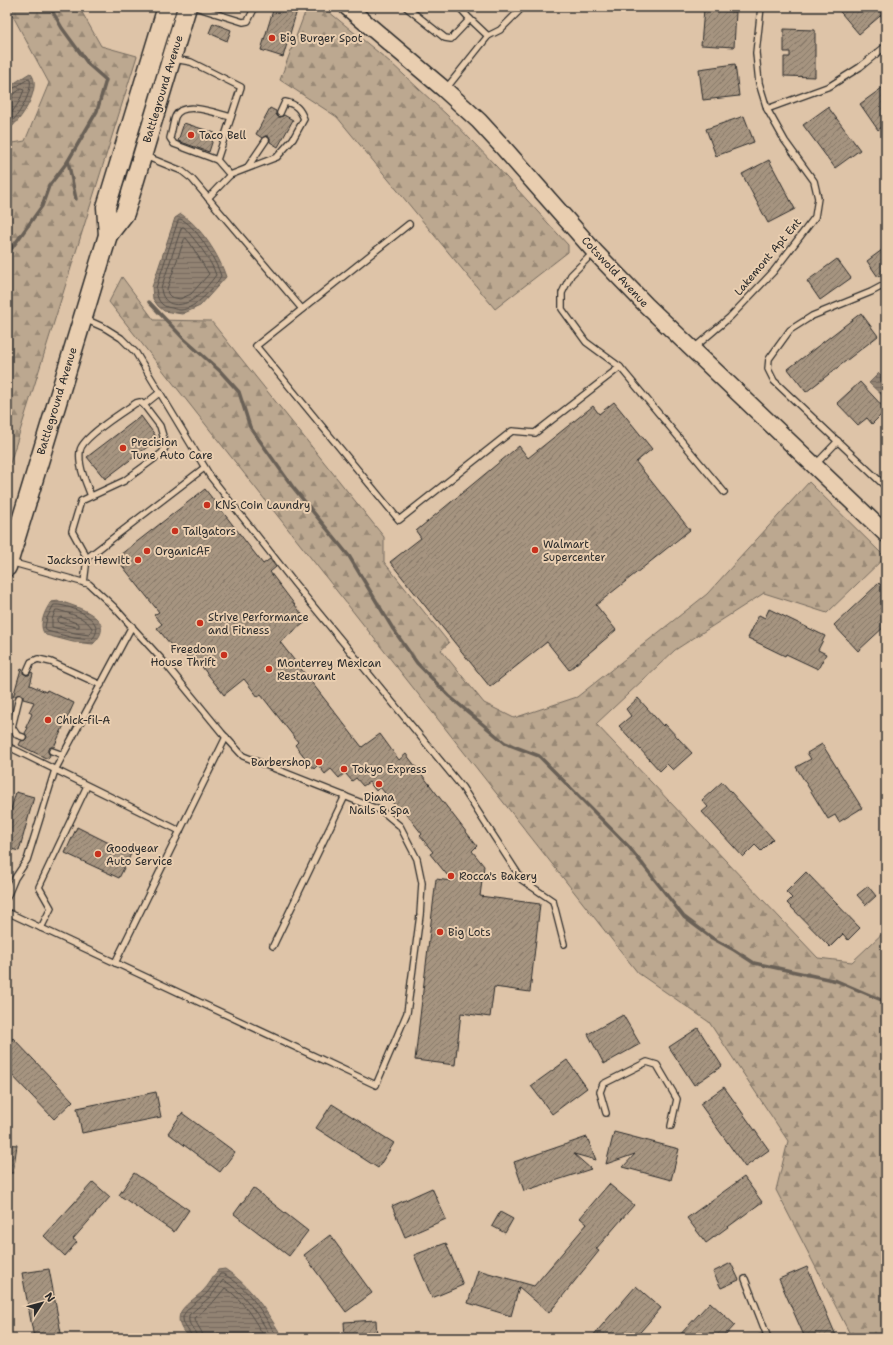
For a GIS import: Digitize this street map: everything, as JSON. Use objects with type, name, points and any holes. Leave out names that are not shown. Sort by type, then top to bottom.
[{"type":"main road","name":"Battleground Avenue","points":[[8,563],[108,235],[106,207],[166,7]]},
{"type":"main road","name":"Battleground Avenue","points":[[108,235],[125,213],[187,7]]},
{"type":"main road","points":[[134,115],[133,148],[136,152],[143,155]]},
{"type":"street","name":"Cotswold Avenue","points":[[347,7],[445,90],[479,121],[595,252],[646,305],[886,534]]},
{"type":"lane","points":[[195,7],[243,22],[248,21],[255,7]]},
{"type":"lane","points":[[406,7],[445,38],[451,39],[470,19]]},
{"type":"lane","points":[[459,7],[488,36]]},
{"type":"lane","points":[[445,90],[488,36],[500,30],[520,11],[521,7]]},
{"type":"lane","name":"Lakemont Apt Ent","points":[[693,350],[730,317],[772,272],[816,217],[818,198],[814,180],[786,141],[767,109],[759,82],[756,52],[761,7]]},
{"type":"lane","points":[[767,109],[830,86],[860,67],[886,46]]},
{"type":"lane","points":[[172,59],[191,62],[241,87],[217,160]]},
{"type":"lane","points":[[208,198],[230,175],[277,157],[293,139],[304,119],[301,112],[293,104],[285,102],[280,113]]},
{"type":"lane","points":[[230,175],[217,160],[174,144],[170,138],[176,116],[180,110],[189,107],[231,117]]},
{"type":"lane","points":[[246,168],[266,140]]},
{"type":"lane","points":[[143,155],[182,171],[192,179],[302,309]]},
{"type":"lane","points":[[409,224],[256,346],[399,520],[512,431],[535,433],[620,367]]},
{"type":"lane","points":[[595,252],[571,275],[562,293],[562,309],[586,342],[620,367],[724,492]]},
{"type":"lane","points":[[886,284],[871,292],[812,316],[790,330],[768,359],[768,369],[774,382],[886,486]]},
{"type":"lane","points":[[83,318],[105,328],[121,338],[136,352],[159,393],[210,476],[295,584],[462,787],[522,880],[553,901],[564,944]]},
{"type":"lane","points":[[144,405],[159,393]]},
{"type":"lane","points":[[84,583],[87,558],[72,531],[81,501],[124,481],[162,453],[166,446],[160,426],[140,402],[136,402],[87,438],[80,449],[82,470],[91,496]]},
{"type":"lane","points":[[814,466],[838,441]]},
{"type":"lane","points":[[87,558],[204,468]]},
{"type":"lane","points":[[7,912],[376,1085],[407,1013],[420,915],[422,883],[417,859],[400,826],[382,811],[244,756],[226,737],[132,626],[89,584],[8,563]]},
{"type":"lane","points":[[7,897],[15,878],[27,860],[55,770],[132,626]]},
{"type":"lane","points":[[27,671],[31,662],[38,658],[51,662],[100,685]]},
{"type":"lane","points":[[19,698],[12,727],[17,735],[23,737]]},
{"type":"lane","points":[[115,963],[226,737]]},
{"type":"lane","points":[[7,746],[180,831]]},
{"type":"lane","points":[[52,751],[63,755]]},
{"type":"lane","points":[[41,928],[51,908],[39,887],[87,786]]},
{"type":"lane","points":[[273,946],[345,796]]},
{"type":"lane","points":[[606,1113],[600,1092],[603,1084],[647,1062],[657,1065],[677,1099],[671,1126]]},
{"type":"lane","points":[[745,1279],[767,1337],[761,1338]]},
{"type":"green space","points":[[8,7],[79,7],[101,46],[137,56],[7,473],[7,144],[25,141],[49,83]]},
{"type":"green space","points":[[307,7],[323,7],[390,62],[447,115],[568,245],[568,252],[495,309],[337,117],[280,80]]},
{"type":"green space","points":[[122,277],[154,320],[211,321],[384,537],[384,562],[449,643],[441,650],[484,703],[514,718],[577,697],[707,594],[809,482],[885,557],[827,613],[764,593],[675,650],[596,724],[818,958],[852,962],[886,930],[886,1338],[852,1338],[776,1190],[788,1141],[709,1022],[638,973],[109,302]]},
{"type":"water","points":[[30,73],[34,79],[34,86],[29,104],[18,120],[7,130],[7,88]]},
{"type":"water","points":[[181,214],[195,226],[208,242],[219,260],[226,277],[200,306],[182,314],[164,311],[158,306],[153,299],[152,287],[175,218]]},
{"type":"water","points":[[879,373],[886,380],[886,399],[869,383]]},
{"type":"water","points":[[59,601],[93,615],[99,621],[101,628],[100,635],[93,644],[73,642],[46,635],[43,632],[42,623],[46,609],[51,602]]},
{"type":"water","points":[[225,1269],[251,1291],[283,1338],[190,1338],[184,1332],[179,1322],[182,1310],[205,1289],[218,1270]]},
{"type":"building","points":[[274,7],[298,7],[283,57],[261,50]]},
{"type":"building","points":[[836,7],[886,7],[886,11],[859,34]]},
{"type":"building","points":[[704,9],[736,12],[734,47],[701,45]]},
{"type":"building","points":[[213,23],[231,30],[227,41],[209,33]]},
{"type":"building","points":[[784,29],[815,30],[815,77],[784,76],[784,57],[790,57],[790,52],[784,52]]},
{"type":"building","points":[[735,64],[739,96],[703,100],[699,69]]},
{"type":"building","points":[[886,85],[886,124],[878,130],[860,104]]},
{"type":"building","points":[[828,107],[860,150],[835,168],[803,125]]},
{"type":"building","points":[[270,108],[276,111],[278,117],[284,115],[293,120],[278,147],[270,142],[268,136],[262,138],[256,134]]},
{"type":"building","points":[[744,116],[754,142],[716,156],[706,129]]},
{"type":"building","points":[[184,123],[215,133],[209,152],[178,141]]},
{"type":"building","points":[[769,160],[795,209],[768,223],[742,174]]},
{"type":"building","points":[[886,247],[886,271],[878,277],[867,261]]},
{"type":"building","points":[[837,259],[851,278],[820,300],[807,281]]},
{"type":"building","points":[[861,313],[878,336],[806,392],[788,369]]},
{"type":"building","points":[[860,382],[886,410],[872,424],[867,418],[858,425],[837,403]]},
{"type":"building","name":"Walmart Supercenter","points":[[614,402],[652,449],[636,462],[690,530],[596,605],[616,630],[569,670],[547,642],[490,687],[390,562],[421,538],[416,531],[519,446],[528,458],[593,406],[599,414]]},
{"type":"building","name":"Precision Tune Auto Care","points":[[141,416],[158,439],[105,479],[87,457]]},
{"type":"building","points":[[205,489],[263,564],[270,559],[276,567],[270,572],[307,621],[280,642],[362,747],[380,734],[399,760],[406,754],[477,846],[472,851],[484,866],[480,896],[540,904],[530,992],[494,987],[490,1017],[461,1013],[455,1065],[415,1060],[436,879],[452,881],[430,854],[433,852],[420,836],[422,834],[404,811],[401,813],[380,787],[376,791],[369,782],[363,786],[356,778],[352,781],[345,773],[339,778],[331,769],[325,774],[318,765],[314,769],[295,745],[298,742],[261,695],[258,697],[244,679],[224,695],[195,658],[191,662],[184,653],[180,656],[157,628],[162,624],[154,615],[159,612],[116,558]]},
{"type":"building","points":[[879,583],[886,591],[886,625],[858,651],[834,625]]},
{"type":"building","points":[[769,609],[825,636],[818,650],[826,654],[818,669],[786,654],[785,656],[748,638],[759,615],[765,618]]},
{"type":"building","name":"Chick-fil-A","points":[[21,669],[26,675],[29,675],[31,672],[33,673],[30,685],[46,692],[47,690],[74,703],[54,747],[48,749],[50,755],[48,759],[19,745],[21,741],[26,740],[27,738],[25,733],[28,728],[26,727],[32,714],[29,712],[34,702],[23,699],[23,696],[20,694],[13,697]]},
{"type":"building","points":[[638,698],[663,726],[665,724],[692,753],[673,770],[667,764],[660,771],[619,726],[631,716],[626,709]]},
{"type":"building","points":[[822,744],[862,808],[839,822],[835,815],[828,819],[796,767],[811,759],[807,753]]},
{"type":"building","points":[[722,782],[773,839],[761,851],[755,845],[743,857],[702,812],[708,807],[702,800]]},
{"type":"building","points":[[16,792],[34,797],[19,851],[7,848],[7,823]]},
{"type":"building","name":"Goodyear Auto Service","points":[[77,827],[131,854],[119,878],[65,853]]},
{"type":"building","points":[[806,872],[860,928],[848,940],[843,934],[830,947],[787,903],[792,898],[786,892]]},
{"type":"building","points":[[868,886],[876,896],[866,905],[857,895]]},
{"type":"building","points":[[623,1015],[640,1044],[604,1064],[588,1034]]},
{"type":"building","points":[[698,1028],[722,1066],[694,1085],[669,1047]]},
{"type":"building","points":[[13,1038],[73,1101],[54,1119],[7,1070],[7,1044]]},
{"type":"building","points":[[567,1060],[587,1088],[552,1114],[531,1086]]},
{"type":"building","points":[[724,1087],[769,1150],[745,1167],[700,1104]]},
{"type":"building","points":[[156,1092],[161,1117],[82,1133],[77,1108]]},
{"type":"building","points":[[332,1104],[394,1143],[378,1168],[316,1128]]},
{"type":"building","points":[[182,1113],[235,1152],[220,1172],[168,1133]]},
{"type":"building","points":[[614,1132],[679,1149],[671,1180],[623,1167],[635,1154],[606,1164]]},
{"type":"building","points":[[587,1137],[596,1160],[574,1154],[591,1169],[524,1191],[514,1162]]},
{"type":"building","points":[[7,1144],[17,1145],[13,1173],[7,1173]]},
{"type":"building","points":[[134,1173],[189,1210],[174,1232],[119,1195]]},
{"type":"building","points":[[744,1177],[762,1202],[706,1243],[687,1218]]},
{"type":"building","points":[[93,1182],[110,1197],[73,1239],[77,1242],[65,1256],[44,1236]]},
{"type":"building","points":[[609,1184],[634,1205],[596,1249],[599,1251],[549,1313],[519,1287],[511,1316],[468,1303],[478,1270],[534,1286],[587,1224],[580,1218]]},
{"type":"building","points":[[253,1188],[308,1231],[289,1256],[234,1214]]},
{"type":"building","points":[[432,1188],[446,1219],[405,1237],[392,1206]]},
{"type":"building","points":[[500,1212],[513,1219],[505,1233],[492,1226]]},
{"type":"building","points":[[330,1235],[372,1293],[346,1312],[304,1255]]},
{"type":"building","points":[[446,1243],[463,1285],[432,1298],[414,1255]]},
{"type":"building","points":[[731,1263],[739,1280],[721,1288],[713,1272]]},
{"type":"building","points":[[807,1267],[837,1338],[805,1338],[779,1279]]},
{"type":"building","points":[[49,1269],[62,1338],[34,1338],[22,1273]]},
{"type":"building","points":[[636,1286],[661,1308],[635,1338],[591,1338]]},
{"type":"building","points":[[710,1302],[735,1325],[723,1338],[677,1338]]},
{"type":"building","points":[[376,1320],[377,1338],[345,1338],[344,1322]]},
{"type":"waterway","points":[[7,254],[42,206],[49,186],[68,161],[97,111],[106,80],[89,65],[62,28],[50,7]]},
{"type":"waterway","points":[[68,161],[76,199]]},
{"type":"waterway","points":[[149,302],[184,339],[220,371],[239,392],[250,427],[292,486],[349,556],[393,629],[417,663],[449,696],[505,743],[539,756],[629,847],[684,917],[712,938],[754,963],[837,981],[886,1002]]},
{"type":"place","name":"Big Burger Spot","points":[[272,38]]},
{"type":"place","name":"Taco Bell","points":[[191,135]]},
{"type":"place","name":"Precision Tune Auto Care","points":[[123,448]]},
{"type":"place","name":"KNS Coin Laundry","points":[[207,505]]},
{"type":"place","name":"Tailgators","points":[[175,531]]},
{"type":"place","name":"Walmart Supercenter","points":[[535,550]]},
{"type":"place","name":"OrganicAF","points":[[147,551]]},
{"type":"place","name":"Jackson Hewitt","points":[[138,560]]},
{"type":"place","name":"Strive Performance and Fitness","points":[[200,623]]},
{"type":"place","name":"Freedom House Thrift","points":[[224,655]]},
{"type":"place","name":"Monterrey Mexican Restaurant","points":[[269,669]]},
{"type":"place","name":"Chick-fil-A","points":[[48,720]]},
{"type":"place","name":"Barbershop","points":[[319,762]]},
{"type":"place","name":"Tokyo Express","points":[[344,769]]},
{"type":"place","name":"Diana Nails & Spa","points":[[379,784]]},
{"type":"place","name":"Goodyear Auto Service","points":[[98,854]]},
{"type":"place","name":"Rocca's Bakery","points":[[451,876]]},
{"type":"place","name":"Big Lots","points":[[440,932]]}]
